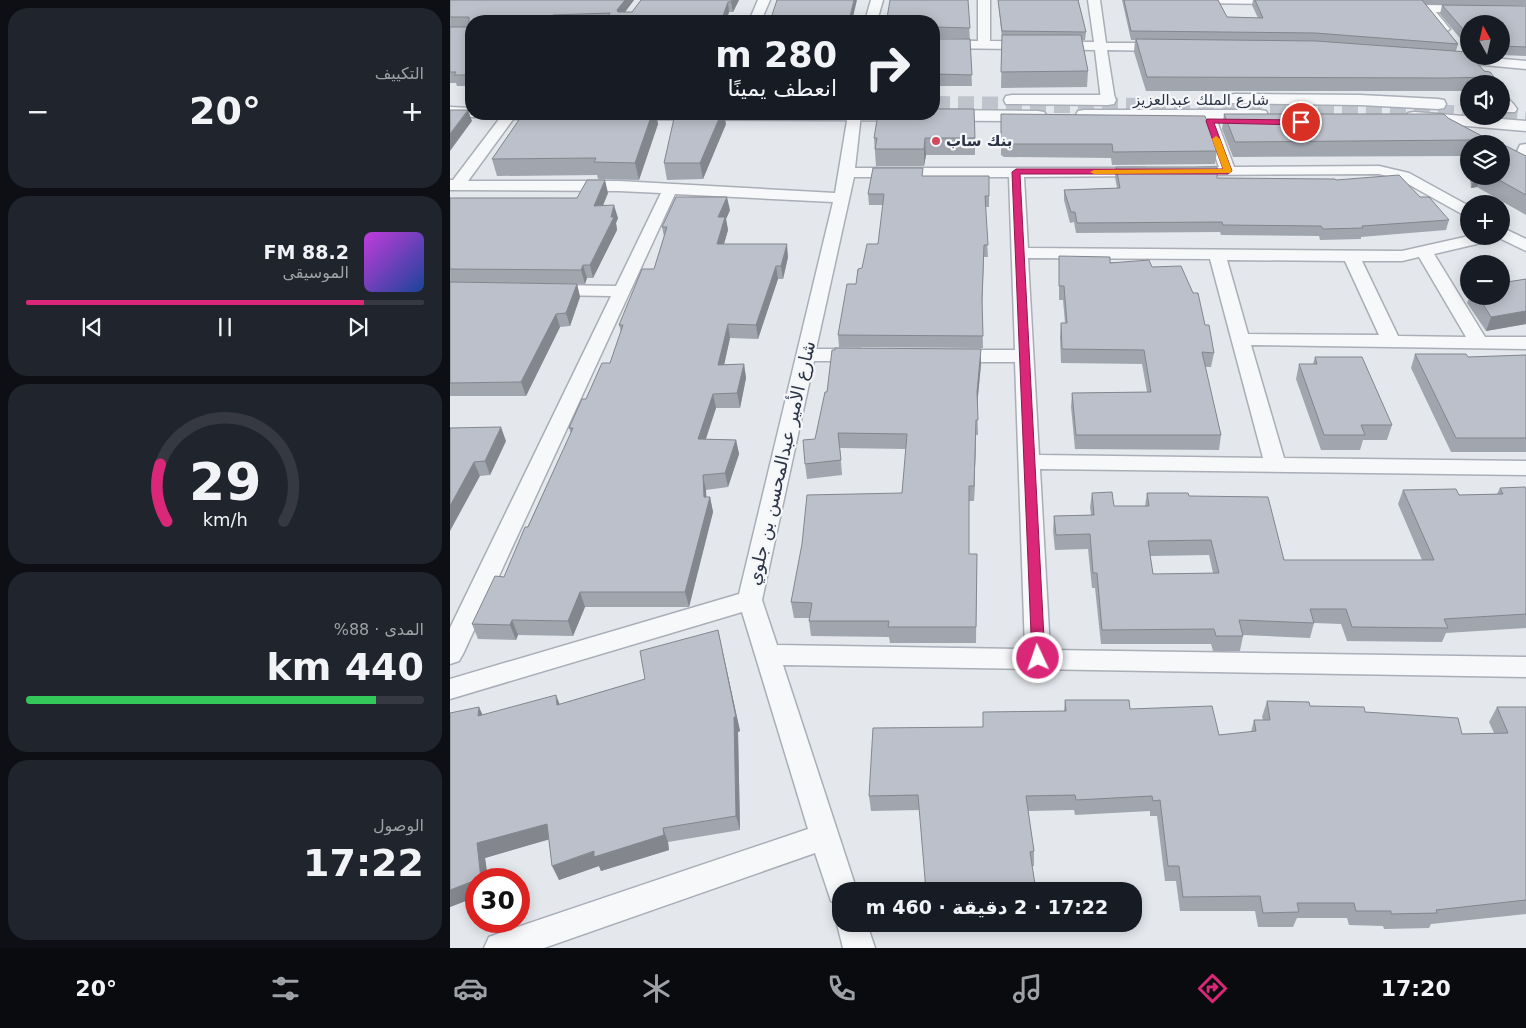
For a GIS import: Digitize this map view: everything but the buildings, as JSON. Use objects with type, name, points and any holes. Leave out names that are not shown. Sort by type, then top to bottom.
[{"type":"street","points":[[758,15],[764,0]]},
{"type":"street","points":[[873,15],[877,0]]},
{"type":"street","points":[[984,0],[984,44]]},
{"type":"street","points":[[1094,0],[1108,100]]},
{"type":"street","points":[[1197,0],[1295,1]]},
{"type":"street","points":[[1476,0],[1485,10]]},
{"type":"street","points":[[1460,50],[1428,8],[1526,10]]},
{"type":"street","points":[[940,44],[1177,47]]},
{"type":"street","points":[[1430,57],[1460,59]]},
{"type":"street","points":[[1510,64],[1526,65]]},
{"type":"street","points":[[1472,65],[1478,72]]},
{"type":"street","points":[[450,99],[465,99]]},
{"type":"street","name":"شارع الملك عبدالعزيز","points":[[940,100],[1360,100],[1460,106]]},
{"type":"street","points":[[450,112],[465,113]]},
{"type":"street","name":"شارع الملك عبدالعزيز","points":[[940,116],[1205,114],[1354,116],[1472,121],[1526,126]]},
{"type":"street","points":[[952,116],[1053,119]]},
{"type":"street","points":[[1072,119],[1279,122]]},
{"type":"street","points":[[453,185],[505,120]]},
{"type":"street","name":"شارع الأمير عبدالمحسن بن جلوي","points":[[839,882],[750,600],[841,198],[854,120]]},
{"type":"street","points":[[1210,121],[1228,171]]},
{"type":"street","points":[[1403,126],[1526,134]]},
{"type":"street","points":[[1450,128],[1464,135]]},
{"type":"street","points":[[1520,162],[1526,149]]},
{"type":"street","points":[[846,173],[1379,170],[1404,176],[1460,208]]},
{"type":"street","points":[[1016,172],[1038,658]]},
{"type":"street","points":[[453,185],[619,186],[841,198]]},
{"type":"street","points":[[450,654],[670,189]]},
{"type":"street","points":[[1510,239],[1526,246]]},
{"type":"street","points":[[1020,252],[1402,256],[1460,244]]},
{"type":"street","points":[[1425,252],[1479,343]]},
{"type":"street","points":[[1217,254],[1275,464]]},
{"type":"street","points":[[1351,256],[1391,341]]},
{"type":"street","points":[[530,290],[620,292]]},
{"type":"street","points":[[1240,339],[1526,343]]},
{"type":"street","points":[[805,355],[875,355]]},
{"type":"street","points":[[935,356],[1025,356]]},
{"type":"street","points":[[1029,462],[1275,464],[1524,471]]},
{"type":"street","points":[[450,689],[750,600]]},
{"type":"street","points":[[767,655],[1526,667]]},
{"type":"street","points":[[500,948],[824,836]]},
{"type":"street","points":[[854,932],[859,948]]},
{"type":"tunnel","points":[[940,104],[1364,108],[1460,113]]},
{"type":"tunnel","points":[[1510,117],[1526,119]]},
{"type":"slow traffic","points":[[1094,172],[1228,171],[1216,139]]},
{"type":"place","name":"بنك ساب","points":[[936,141]]},
{"type":"route","points":[[1038,658],[1016,172],[1228,171],[1210,121],[1301,122]]}]
